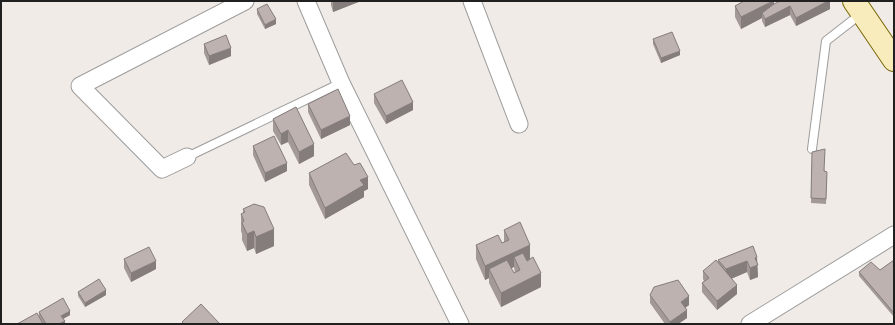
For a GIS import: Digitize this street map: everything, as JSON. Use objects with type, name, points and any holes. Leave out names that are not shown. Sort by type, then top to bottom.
[{"type":"main road","points":[[858,7],[894,60]]},
{"type":"street","points":[[187,157],[162,170],[80,86],[245,1]]},
{"type":"street","points":[[306,1],[341,83],[460,324]]},
{"type":"street","points":[[472,1],[519,124]]},
{"type":"street","points":[[750,324],[894,235]]},
{"type":"lane","points":[[812,149],[826,41],[858,7]]},
{"type":"lane","points":[[187,157],[341,83]]},
{"type":"building","points":[[744,1],[773,1],[741,17],[735,6]]},
{"type":"building","points":[[780,1],[828,1],[796,18],[790,6],[765,19],[762,13]]},
{"type":"building","points":[[267,4],[276,19],[265,25],[257,9]]},
{"type":"building","points":[[672,32],[680,51],[661,58],[653,39]]},
{"type":"building","points":[[226,35],[231,48],[209,56],[204,44]]},
{"type":"building","points":[[402,80],[413,102],[386,116],[374,94]]},
{"type":"building","points":[[338,89],[350,116],[321,130],[308,104]]},
{"type":"building","points":[[296,107],[314,144],[299,152],[288,130],[281,134],[273,119]]},
{"type":"building","points":[[274,136],[287,163],[265,173],[253,146]]},
{"type":"building","points":[[825,149],[824,171],[827,172],[826,199],[811,198],[812,152]]},
{"type":"building","points":[[346,153],[354,165],[360,163],[368,177],[360,180],[364,185],[325,208],[309,173]]},
{"type":"building","points":[[254,204],[264,207],[274,229],[256,237],[254,231],[247,234],[242,223],[244,221],[241,214],[245,212],[243,209]]},
{"type":"building","points":[[520,222],[530,245],[485,266],[476,245],[498,235],[502,243],[509,240],[504,230]]},
{"type":"building","points":[[753,246],[758,265],[750,268],[747,261],[726,269],[718,260]]},
{"type":"building","points":[[149,247],[156,261],[131,273],[124,259]]},
{"type":"building","points":[[523,253],[527,261],[533,257],[541,273],[501,293],[489,269],[507,260],[514,273],[520,270],[514,257]]},
{"type":"building","points":[[716,260],[737,285],[717,301],[702,283],[709,278],[703,271]]},
{"type":"building","points":[[894,260],[894,313],[859,272],[871,262],[880,270]]},
{"type":"building","points":[[99,279],[106,290],[85,303],[78,292]]},
{"type":"building","points":[[678,280],[689,296],[681,302],[687,310],[670,322],[650,295],[654,287]]},
{"type":"building","points":[[63,298],[70,311],[61,316],[65,321],[59,324],[46,324],[39,312]]},
{"type":"building","points":[[201,304],[220,324],[184,324],[182,322]]},
{"type":"building","points":[[37,313],[43,324],[17,324]]}]
